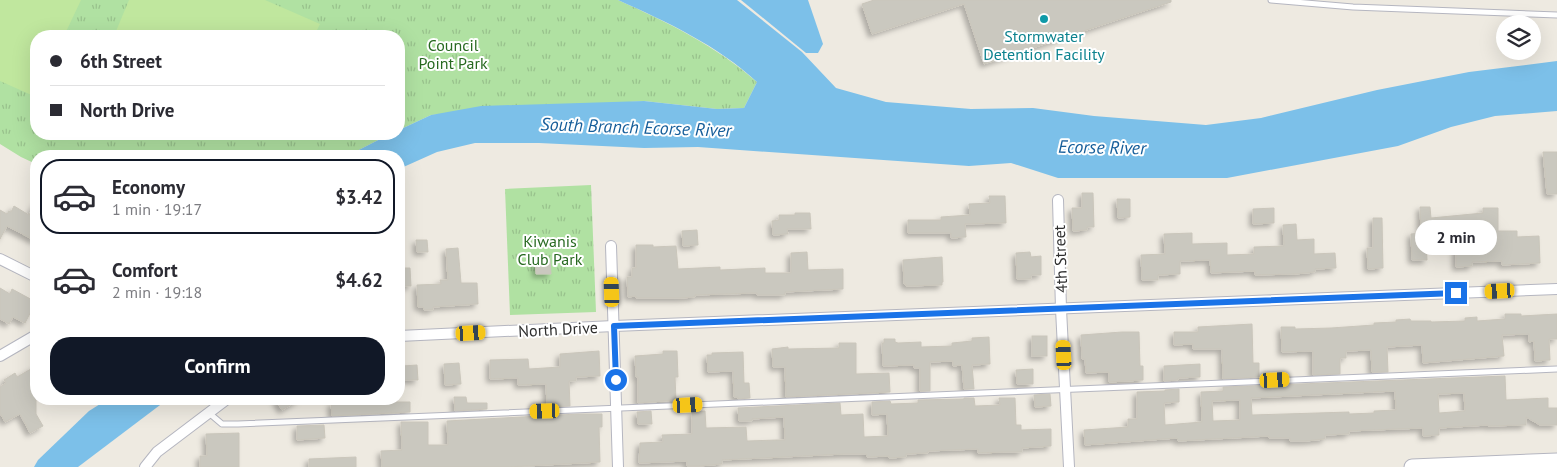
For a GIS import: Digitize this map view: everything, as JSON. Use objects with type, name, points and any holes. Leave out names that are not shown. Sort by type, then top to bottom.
[{"type":"street","name":"4th Street","points":[[1058,200],[1069,467]]},
{"type":"street","points":[[611,246],[618,467]]},
{"type":"street","points":[[0,259],[30,274]]},
{"type":"street","name":"North Drive","points":[[405,336],[1557,289]]},
{"type":"street","points":[[0,356],[30,338]]},
{"type":"street","points":[[145,467],[157,452],[219,405]]},
{"type":"street","points":[[1412,467],[1557,461]]},
{"type":"lane","points":[[1271,0],[1353,7],[1557,15]]},
{"type":"lane","points":[[208,413],[222,424],[238,424],[1557,369]]},
{"type":"green space","name":"Council Point Park","points":[[0,0],[618,0],[655,17],[708,46],[757,82],[744,108],[717,109],[644,101],[431,115],[405,127],[405,30],[30,30],[30,140],[378,140],[359,150],[30,150],[30,161],[0,144]]},
{"type":"green space","points":[[0,0],[81,0],[67,30],[30,30],[30,94],[0,81]]},
{"type":"green space","points":[[129,0],[265,0],[320,24],[317,30],[116,30]]},
{"type":"green space","name":"Kiwanis Club Park","points":[[591,185],[596,312],[510,315],[505,189]]},
{"type":"water","points":[[618,0],[737,0],[802,52],[836,88],[886,102],[971,109],[1033,108],[1094,116],[1206,125],[1261,118],[1377,90],[1469,72],[1557,61],[1557,111],[1495,116],[1451,127],[1398,146],[1227,178],[1058,178],[1011,163],[969,166],[698,147],[644,148],[539,143],[475,143],[437,152],[405,166],[405,150],[359,150],[378,140],[405,140],[405,127],[431,115],[481,106],[644,101],[717,109],[744,108],[757,82],[742,69],[691,35]]},
{"type":"water","points":[[741,0],[808,0],[823,44],[818,53],[806,53]]},
{"type":"water","points":[[98,405],[160,405],[78,467],[34,467],[38,460],[89,411]]},
{"type":"building","name":"Stormwater Detention Facility","points":[[874,0],[1171,0],[1171,2],[984,64],[964,4],[872,34],[862,4]]},
{"type":"building","points":[[1543,152],[1557,152],[1557,194],[1547,194]]},
{"type":"building","points":[[1082,193],[1093,193],[1094,227],[1087,227],[1087,230],[1073,231],[1072,208],[1082,208]]},
{"type":"building","points":[[989,196],[1005,196],[1006,223],[965,224],[966,237],[951,238],[951,233],[908,233],[908,220],[941,220],[941,217],[970,215],[969,204],[990,203]]},
{"type":"building","points":[[1117,199],[1130,199],[1130,217],[1118,218]]},
{"type":"building","points":[[14,206],[29,215],[30,213],[30,238],[7,226],[0,239],[0,210],[7,214],[9,211],[11,212]]},
{"type":"building","points":[[1420,207],[1430,207],[1431,218],[1483,213],[1483,208],[1498,208],[1498,231],[1517,231],[1517,237],[1539,236],[1540,263],[1502,265],[1502,261],[1472,262],[1472,266],[1456,267],[1456,239],[1426,241],[1427,260],[1412,260],[1411,234],[1421,233]]},
{"type":"building","points":[[1274,208],[1274,223],[1253,224],[1253,209]]},
{"type":"building","points":[[795,213],[810,213],[811,229],[787,229],[788,234],[773,235],[772,221],[779,220],[779,215],[795,215]]},
{"type":"building","points":[[1373,218],[1382,218],[1383,268],[1368,269],[1367,248],[1373,248]]},
{"type":"building","points":[[1296,224],[1297,240],[1314,239],[1314,254],[1335,253],[1336,268],[1315,269],[1315,272],[1295,274],[1255,275],[1255,271],[1211,273],[1210,260],[1180,261],[1180,274],[1158,275],[1158,280],[1142,280],[1141,255],[1165,254],[1164,234],[1192,233],[1192,244],[1227,243],[1227,255],[1254,254],[1254,247],[1284,246],[1283,225]]},
{"type":"building","points":[[697,230],[698,245],[683,246],[682,231]]},
{"type":"building","points":[[416,240],[427,240],[428,252],[417,252]]},
{"type":"building","points":[[636,245],[653,245],[653,247],[676,246],[678,269],[720,267],[720,270],[765,268],[765,273],[791,273],[791,253],[807,252],[808,270],[843,269],[843,289],[785,292],[785,295],[757,295],[757,293],[695,295],[695,297],[681,298],[628,297],[627,277],[632,277],[632,268],[636,268]]},
{"type":"building","points":[[458,248],[461,283],[477,283],[478,304],[433,307],[433,310],[424,310],[423,307],[418,307],[417,285],[441,284],[440,280],[448,280],[446,249]]},
{"type":"building","points":[[1030,252],[1031,257],[1041,256],[1041,275],[1031,275],[1031,279],[1017,279],[1016,253]]},
{"type":"building","points":[[942,257],[942,285],[906,286],[904,284],[903,260]]},
{"type":"building","points":[[550,260],[551,274],[536,274],[535,261]]},
{"type":"building","points":[[405,268],[410,268],[411,286],[405,286]]},
{"type":"building","points":[[0,288],[10,294],[12,289],[30,299],[30,313],[25,323],[13,317],[9,324],[0,319]]},
{"type":"building","points":[[1505,314],[1521,314],[1521,316],[1557,314],[1557,339],[1549,339],[1550,360],[1535,361],[1534,341],[1529,342],[1529,334],[1502,335],[1504,356],[1423,363],[1422,345],[1387,347],[1388,372],[1372,372],[1371,350],[1346,351],[1346,358],[1340,358],[1340,374],[1313,375],[1313,351],[1282,352],[1281,327],[1295,327],[1295,329],[1331,328],[1374,325],[1374,323],[1410,319],[1411,321],[1431,322],[1465,321],[1465,318],[1477,317],[1477,321],[1505,319]]},
{"type":"building","points":[[1252,324],[1253,363],[1259,363],[1259,377],[1223,379],[1222,349],[1193,349],[1193,344],[1174,345],[1174,332],[1198,332],[1198,327]]},
{"type":"building","points":[[1139,332],[1140,366],[1143,366],[1143,380],[1109,382],[1109,372],[1086,373],[1085,359],[1082,359],[1081,335]]},
{"type":"building","points":[[1032,336],[1047,336],[1047,356],[1032,356]]},
{"type":"building","points":[[989,337],[990,364],[972,365],[974,389],[964,389],[962,365],[953,366],[953,361],[930,362],[930,391],[920,391],[920,368],[914,368],[914,365],[883,366],[882,343],[884,343],[884,339],[895,339],[895,342],[898,343],[921,342],[921,347],[952,346],[952,343],[972,341],[972,338]]},
{"type":"building","points":[[839,343],[856,343],[856,374],[889,373],[890,392],[786,397],[785,367],[773,367],[772,349],[788,347],[788,349],[839,348]]},
{"type":"building","points":[[599,351],[600,376],[576,377],[576,381],[569,381],[570,406],[547,407],[546,384],[518,385],[518,378],[490,379],[490,360],[528,359],[529,369],[560,367],[560,354]]},
{"type":"building","points":[[663,351],[677,351],[678,377],[675,377],[676,400],[638,403],[638,377],[636,377],[635,356],[663,354]]},
{"type":"building","points":[[743,352],[744,383],[749,383],[750,398],[738,399],[738,397],[734,397],[733,371],[708,372],[707,355],[712,355],[712,353]]},
{"type":"building","points":[[459,363],[461,384],[445,385],[444,364]]},
{"type":"building","points":[[1200,364],[1200,377],[1164,381],[1164,366]]},
{"type":"building","points":[[417,365],[418,380],[405,380],[405,366]]},
{"type":"building","points":[[30,369],[30,405],[36,405],[36,414],[43,426],[30,433],[20,414],[5,422],[0,413],[0,387],[6,383],[4,380],[15,373],[17,377]]},
{"type":"building","points":[[1033,369],[1033,384],[1017,384],[1016,370]]},
{"type":"building","points":[[1505,376],[1506,400],[1548,398],[1548,408],[1557,408],[1557,425],[1540,425],[1526,417],[1526,425],[1439,428],[1439,435],[1423,436],[1423,428],[1349,431],[1349,434],[1325,435],[1325,439],[1306,441],[1290,441],[1290,438],[1269,438],[1269,436],[1178,441],[1177,438],[1085,445],[1084,430],[1128,427],[1128,419],[1137,419],[1137,392],[1179,389],[1179,402],[1164,403],[1165,425],[1202,422],[1201,392],[1223,391],[1223,387]],"holes":[[[1395,391],[1396,410],[1349,414],[1349,412],[1252,415],[1251,398]],[[1464,393],[1465,411],[1439,413],[1438,394]],[[1240,400],[1240,420],[1213,421],[1212,401]]]},
{"type":"building","points":[[1050,394],[1051,406],[1035,407],[1034,395]]},
{"type":"building","points":[[454,397],[466,397],[467,403],[487,403],[487,409],[455,411]]},
{"type":"building","points":[[974,398],[975,406],[1000,405],[999,398],[1015,398],[1016,425],[1021,425],[1021,430],[1051,429],[1051,446],[1022,448],[1022,452],[978,453],[978,449],[928,451],[928,453],[906,454],[906,457],[889,458],[889,456],[867,457],[866,454],[844,454],[722,460],[722,464],[699,466],[687,466],[687,461],[639,463],[640,443],[663,442],[662,435],[692,434],[692,412],[705,411],[706,428],[746,427],[747,441],[785,440],[784,417],[739,421],[738,408],[840,403],[841,415],[863,414],[864,437],[888,436],[887,414],[872,415],[872,402],[890,401],[891,404],[918,403],[918,400]]},
{"type":"building","points":[[405,402],[410,402],[410,412],[332,416],[331,405],[405,405]]},
{"type":"building","points":[[279,405],[291,405],[282,410]]},
{"type":"building","points":[[651,411],[652,424],[638,424],[637,412]]},
{"type":"building","points":[[602,414],[602,427],[599,427],[600,462],[508,467],[382,467],[381,451],[402,450],[401,422],[428,422],[428,445],[448,445],[447,421]]},
{"type":"building","points":[[324,425],[325,438],[297,440],[297,426]]},
{"type":"building","points":[[239,433],[239,467],[200,467],[200,456],[207,456],[206,434]]},
{"type":"building","points":[[356,457],[356,467],[309,467],[309,459]]},
{"type":"place","name":"Stormwater Detention Facility","points":[[1044,19]]},
{"type":"route","points":[[616,380],[614,326],[1456,293]]},
{"type":"water label","name":"South Branch Ecorse River","points":[[636,127]]},
{"type":"water label","name":"Ecorse River","points":[[1102,147]]}]
